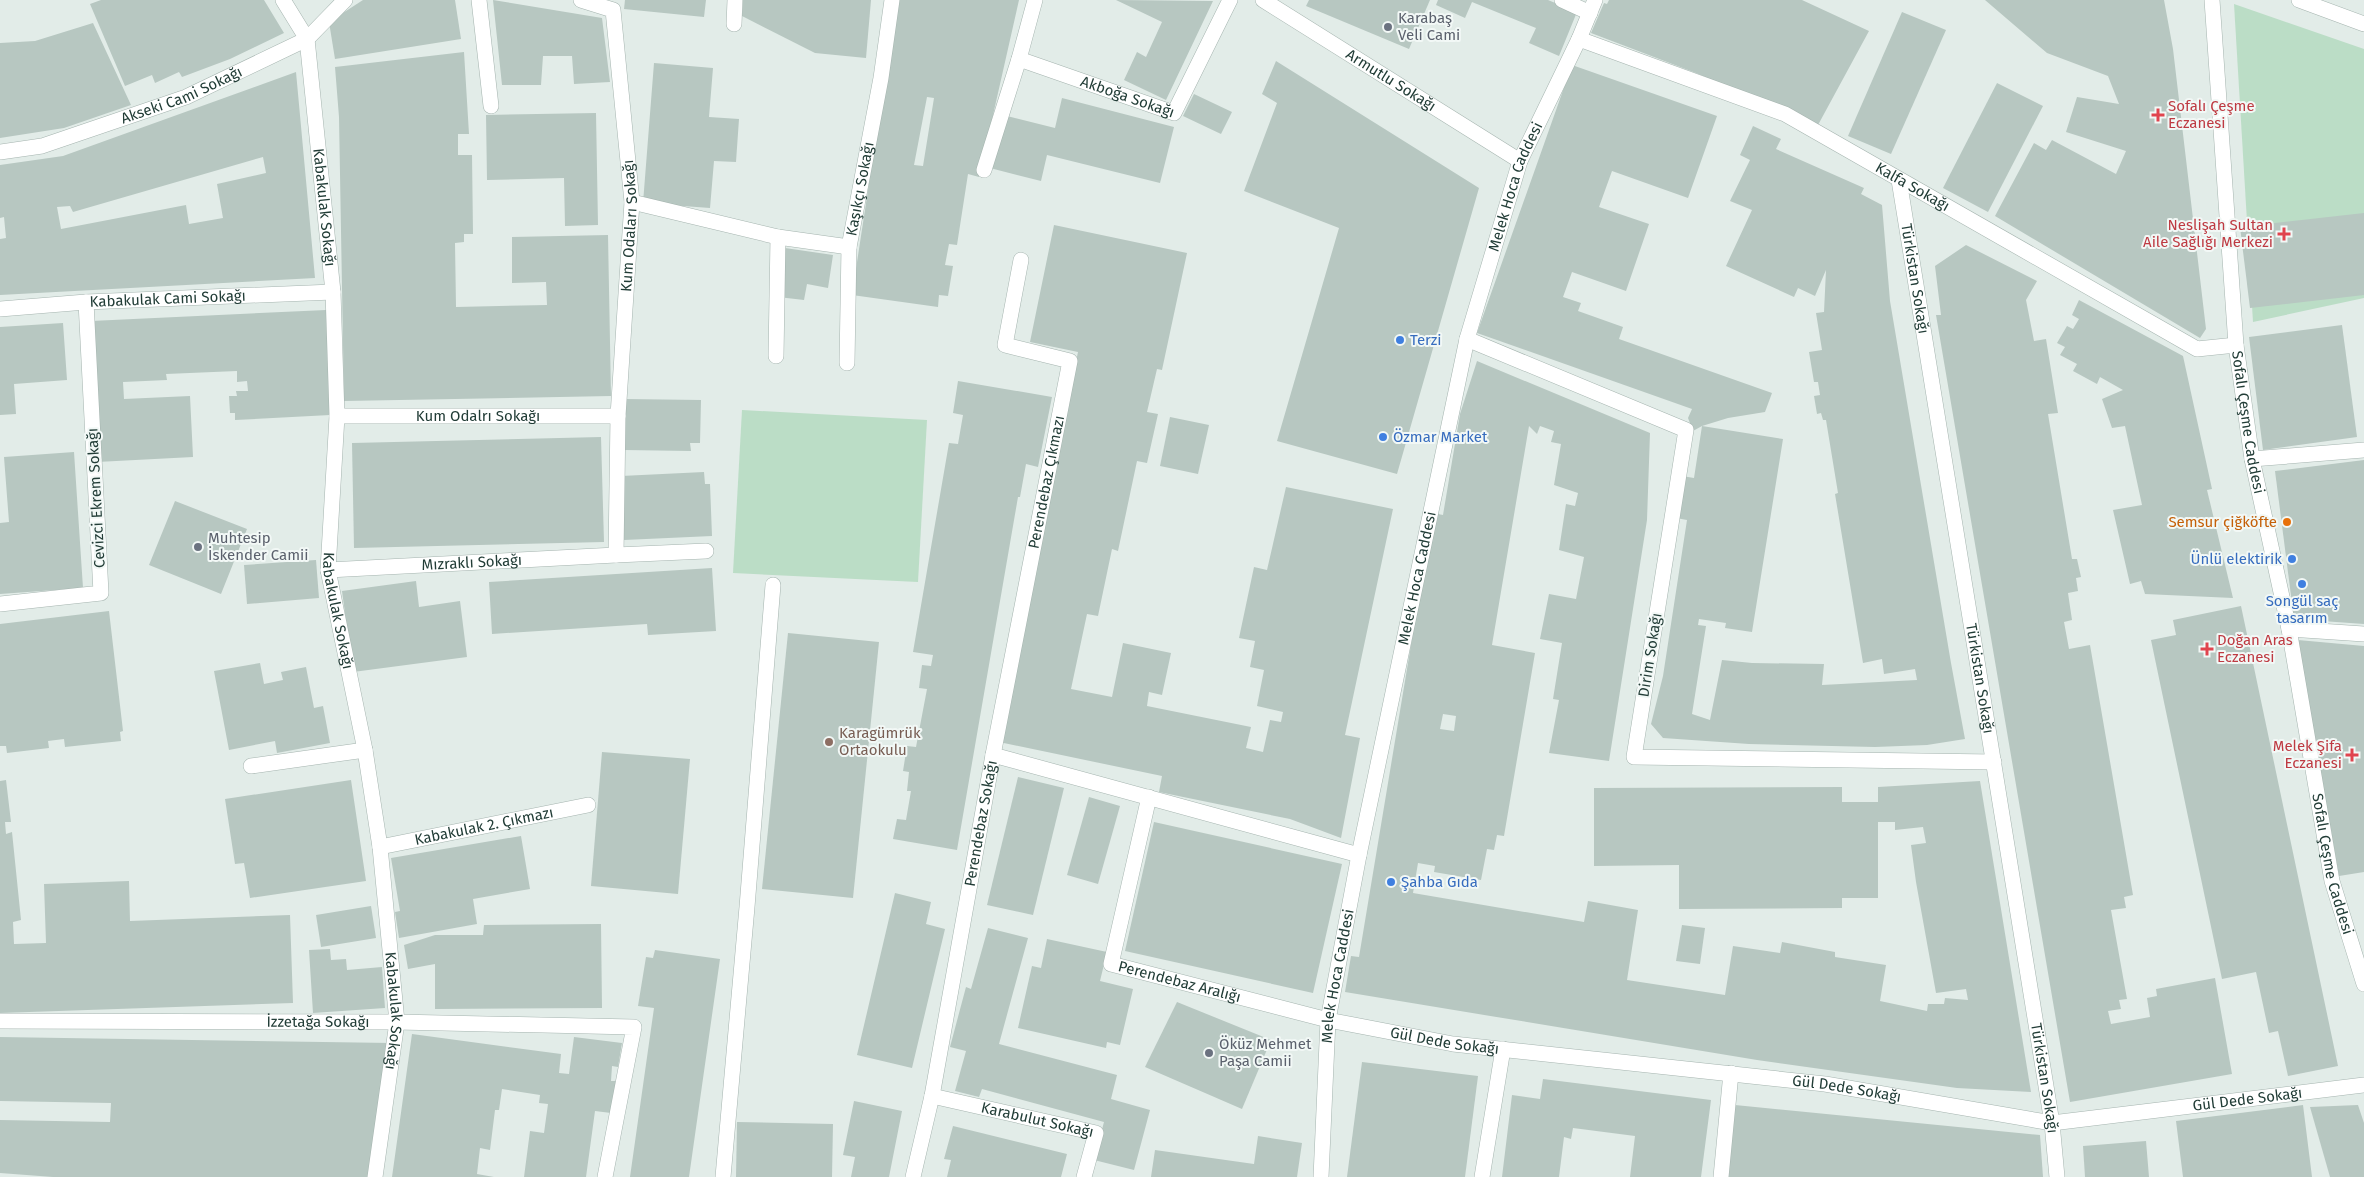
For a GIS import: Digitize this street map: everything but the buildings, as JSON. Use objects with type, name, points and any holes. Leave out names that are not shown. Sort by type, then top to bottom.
[{"type":"street","points":[[283,0],[307,40]]},
{"type":"street","name":"Akseki Cami Sokağı","points":[[0,152],[42,146],[186,97],[307,40],[345,0]]},
{"type":"street","points":[[479,0],[491,106]]},
{"type":"street","name":"Kum Odaları Sokağı","points":[[581,0],[613,10],[632,202],[618,416]]},
{"type":"street","points":[[734,24],[735,0]]},
{"type":"street","name":"Kaşıkçı Sokağı","points":[[632,202],[778,237],[849,247],[881,78],[892,0]]},
{"type":"street","points":[[984,170],[1019,59],[1035,0]]},
{"type":"street","name":"Akboğa Sokağı","points":[[1019,59],[1174,113],[1230,0]]},
{"type":"street","name":"Armutlu Sokağı","points":[[1263,0],[1520,161]]},
{"type":"street","points":[[1562,0],[1592,7]]},
{"type":"street","name":"Sofalı Çeşme Caddesi","points":[[2212,0],[2236,345],[2252,459],[2289,629],[2332,881],[2364,984]]},
{"type":"street","points":[[2299,0],[2364,24]]},
{"type":"street","name":"Melek Hoca Caddesi","points":[[1322,1177],[1328,1020],[1359,855],[1468,340],[1520,161],[1579,39],[1592,7]]},
{"type":"street","name":"Kalfa Sokağı","points":[[1579,39],[1785,114],[2197,349],[2236,345]]},
{"type":"street","name":"Kabakulak Sokağı","points":[[307,40],[333,292],[338,416],[328,570],[365,750],[380,847],[398,1022],[376,1177]]},
{"type":"street","name":"Türkistan Sokağı","points":[[1899,180],[2052,1123],[2057,1177]]},
{"type":"street","points":[[776,356],[778,237]]},
{"type":"street","points":[[847,363],[849,247]]},
{"type":"street","name":"Perendebaz Çıkmazı","points":[[993,756],[1070,361],[1005,345],[1021,260]]},
{"type":"street","name":"Kabakulak Cami Sokağı","points":[[0,309],[86,302],[333,292]]},
{"type":"street","name":"Cevizci Ekrem Sokağı","points":[[0,604],[101,593],[86,302]]},
{"type":"street","name":"Dirim Sokağı","points":[[1468,340],[1686,430],[1634,757],[1994,762]]},
{"type":"street","name":"Kum Odalrı Sokağı","points":[[338,416],[618,416]]},
{"type":"street","points":[[616,555],[618,416]]},
{"type":"street","points":[[2252,459],[2364,450]]},
{"type":"street","name":"Mızraklı Sokağı","points":[[328,570],[706,551]]},
{"type":"street","points":[[722,1177],[747,907],[773,586]]},
{"type":"street","points":[[2289,629],[2364,634]]},
{"type":"street","points":[[252,766],[365,750]]},
{"type":"street","name":"Perendebaz Sokağı","points":[[912,1177],[932,1096],[993,756],[1359,855]]},
{"type":"street","name":"Perendebaz Aralığı","points":[[1149,797],[1111,964],[1328,1020]]},
{"type":"street","name":"Kabakulak 2. Çıkmazı","points":[[380,847],[588,805]]},
{"type":"street","name":"İzzetağa Sokağı","points":[[0,1020],[398,1022],[634,1026],[605,1177]]},
{"type":"street","name":"Gül Dede Sokağı","points":[[1328,1020],[1453,1044],[1825,1084],[2052,1123],[2364,1085]]},
{"type":"street","points":[[1482,1177],[1503,1049]]},
{"type":"street","points":[[1721,1177],[1731,1073]]},
{"type":"street","name":"Karabulut Sokağı","points":[[932,1096],[1096,1133],[1084,1177]]},
{"type":"green space","points":[[2234,4],[2364,49],[2364,298],[2253,322]]},
{"type":"green space","points":[[742,410],[927,420],[918,582],[733,573]]},
{"type":"place","name":"Karabaş Veli Cami","points":[[1388,27]]},
{"type":"place","name":"Sofalı Çeşme Eczanesi","points":[[2158,115]]},
{"type":"place","name":"Neslişah Sultan Aile Sağlığı Merkezi","points":[[2284,234]]},
{"type":"place","name":"Terzi","points":[[1400,340]]},
{"type":"place","name":"Özmar Market","points":[[1383,437]]},
{"type":"place","name":"Semsur çiğköfte","points":[[2287,522]]},
{"type":"place","name":"Muhtesip İskender Camii","points":[[198,547]]},
{"type":"place","name":"Ünlü elektirik","points":[[2292,559]]},
{"type":"place","name":"Songül saç tasarım","points":[[2302,584]]},
{"type":"place","name":"Doğan Aras Eczanesi","points":[[2207,649]]},
{"type":"place","name":"Karagümrük Ortaokulu","points":[[829,742]]},
{"type":"place","name":"Melek Şifa Eczanesi","points":[[2352,755]]},
{"type":"place","name":"Şahba Gıda","points":[[1391,882]]},
{"type":"place","name":"Öküz Mehmet Paşa Camii","points":[[1209,1053]]}]
